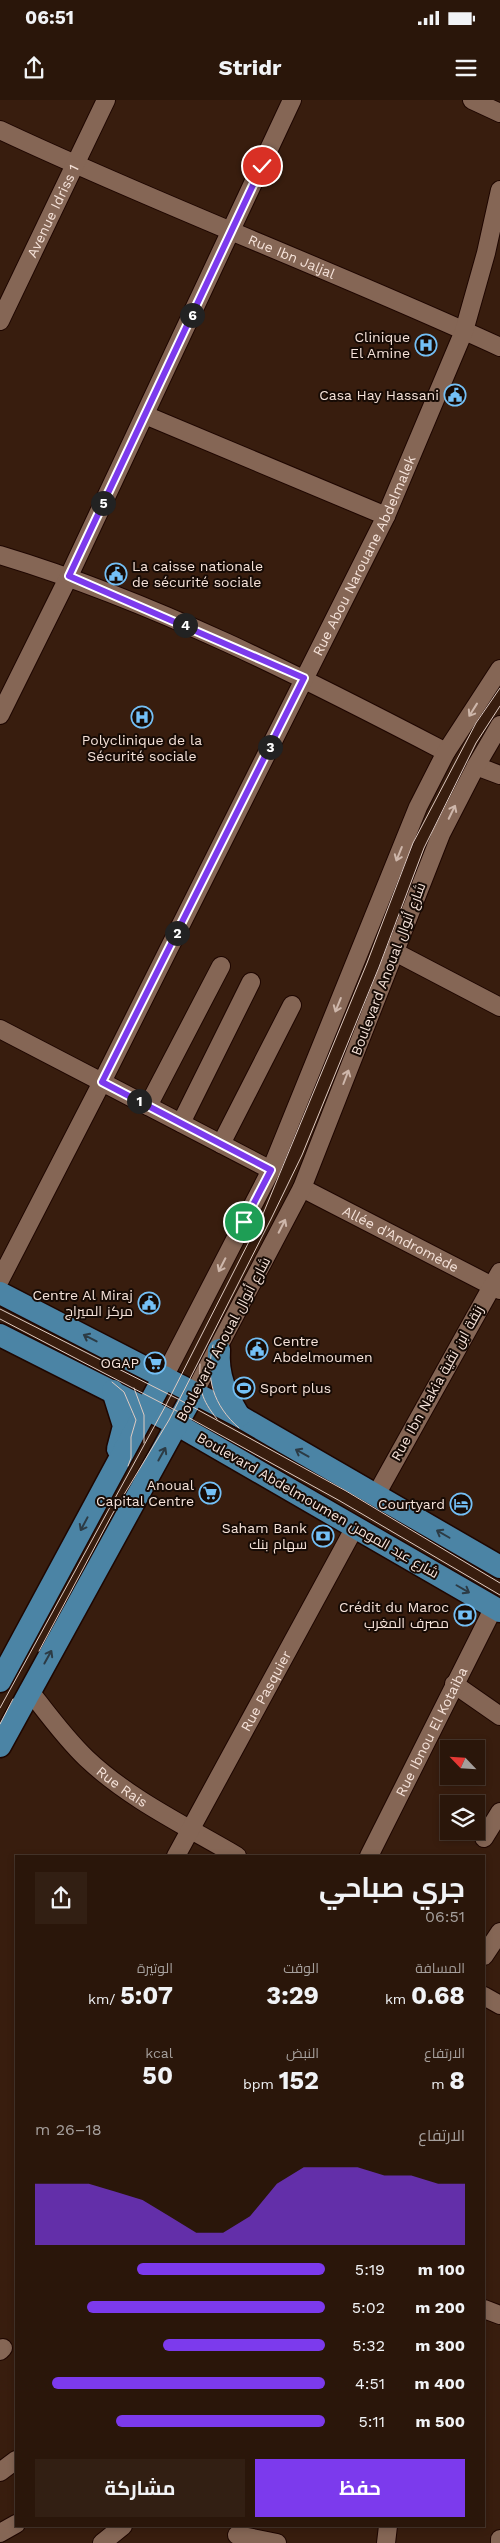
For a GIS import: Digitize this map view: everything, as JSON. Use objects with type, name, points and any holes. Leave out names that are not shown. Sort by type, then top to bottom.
[{"type":"main road","points":[[0,1293],[239,1416],[500,1567]]},
{"type":"main road","name":"Boulevard Abdelmoumen شارع عبد المومن","points":[[0,1334],[178,1425],[497,1609]]},
{"type":"main road","points":[[219,1350],[218,1372],[229,1400],[239,1416]]},
{"type":"main road","points":[[2,1674],[106,1480],[148,1409],[164,1377]]},
{"type":"main road","points":[[106,1480],[124,1426],[113,1391]]},
{"type":"main road","name":"Boulevard Anoual شارع أنوال","points":[[0,1746],[29,1690],[178,1425],[194,1393]]},
{"type":"street","name":"Avenue Idriss 1","points":[[0,321],[106,100]]},
{"type":"street","points":[[0,714],[69,576],[292,100]]},
{"type":"street","points":[[472,100],[500,113]]},
{"type":"street","name":"Rue Ibn Jaljal","points":[[0,130],[75,165],[348,278],[500,347]]},
{"type":"street","name":"Rue Abou Narouane Abdelmalek","points":[[0,1280],[102,1082],[386,516],[464,331],[500,190]]},
{"type":"street","points":[[145,416],[386,516]]},
{"type":"street","points":[[0,555],[69,576],[304,678],[446,752]]},
{"type":"street","points":[[164,1377],[271,1170],[418,807],[446,752],[500,669]]},
{"type":"street","name":"Boulevard Anoual شارع أنوال","points":[[194,1393],[219,1350],[302,1188],[441,834],[476,766],[500,725]]},
{"type":"street","points":[[476,766],[500,775]]},
{"type":"street","points":[[396,952],[500,1007]]},
{"type":"street","points":[[148,1106],[221,966]]},
{"type":"street","points":[[181,1124],[250,982]]},
{"type":"street","points":[[221,1144],[292,1005]]},
{"type":"street","points":[[0,1029],[271,1170]]},
{"type":"street","name":"Allée d'Andromède","points":[[302,1188],[497,1283]]},
{"type":"street","name":"Rue Ibn Nakia زنقة ابن نقية","points":[[376,1495],[497,1283]]},
{"type":"street","name":"Rue Pasquier","points":[[177,1855],[355,1527]]},
{"type":"street","name":"Rue Ibnou El Kotaiba","points":[[369,1855],[454,1684],[497,1609]]},
{"type":"street","points":[[454,1684],[500,1716]]},
{"type":"street","name":"Rue Rais","points":[[29,1690],[84,1756],[97,1768],[132,1794],[235,1855]]},
{"type":"street","points":[[485,1836],[500,1812]]},
{"type":"street","points":[[485,1954],[500,1932]]},
{"type":"street","points":[[485,1997],[500,2005]]},
{"type":"street","points":[[485,2309],[500,2315]]},
{"type":"street","points":[[0,2472],[15,2461]]},
{"type":"street","points":[[0,2533],[15,2525]]},
{"type":"street","points":[[102,2543],[122,2527]]},
{"type":"street","points":[[386,2543],[388,2527]]},
{"type":"street","points":[[237,2535],[277,2543]]},
{"type":"tram line","points":[[0,1708],[166,1405],[263,1214],[367,963],[413,843],[476,723],[500,688]]},
{"type":"tram line","points":[[39,1651],[113,1513],[169,1420],[271,1219],[302,1155],[379,967],[424,848],[476,743],[500,706]]},
{"type":"tram line","points":[[0,1309],[180,1400],[346,1491],[500,1583]]},
{"type":"tram line","points":[[0,1319],[175,1410],[340,1501],[500,1595]]},
{"type":"tram line","points":[[213,1345],[210,1369],[213,1390],[223,1410],[239,1428]]},
{"type":"tram line","points":[[200,1364],[202,1393],[207,1405],[217,1419]]},
{"type":"tram line","points":[[112,1382],[124,1392],[136,1420],[131,1437],[131,1458],[128,1466]]},
{"type":"tram line","points":[[134,1388],[144,1415],[144,1443]]},
{"type":"tram line","points":[[0,1724],[13,1699]]},
{"type":"place","name":"Clinique El Amine","points":[[426,345]]},
{"type":"place","name":"Casa Hay Hassani","points":[[455,395]]},
{"type":"place","name":"La caisse nationale de sécurité sociale","points":[[116,574]]},
{"type":"place","name":"Polyclinique de la Sécurité sociale","points":[[142,717]]},
{"type":"place","name":"Centre Al Miraj مركز الميراج","points":[[149,1303]]},
{"type":"place","name":"Centre Abdelmoumen","points":[[257,1349]]},
{"type":"place","name":"OGAP","points":[[155,1363]]},
{"type":"place","name":"Sport plus","points":[[244,1388]]},
{"type":"place","name":"Anoual Capital Centre","points":[[210,1493]]},
{"type":"place","name":"Courtyard","points":[[461,1504]]},
{"type":"place","name":"Saham Bank سهام بنك","points":[[323,1536]]},
{"type":"place","name":"Crédit du Maroc مصرف المغرب","points":[[465,1615]]},
{"type":"route","points":[[244,1222],[271,1170],[102,1082],[304,678],[163,615],[69,576],[262,166]]}]
